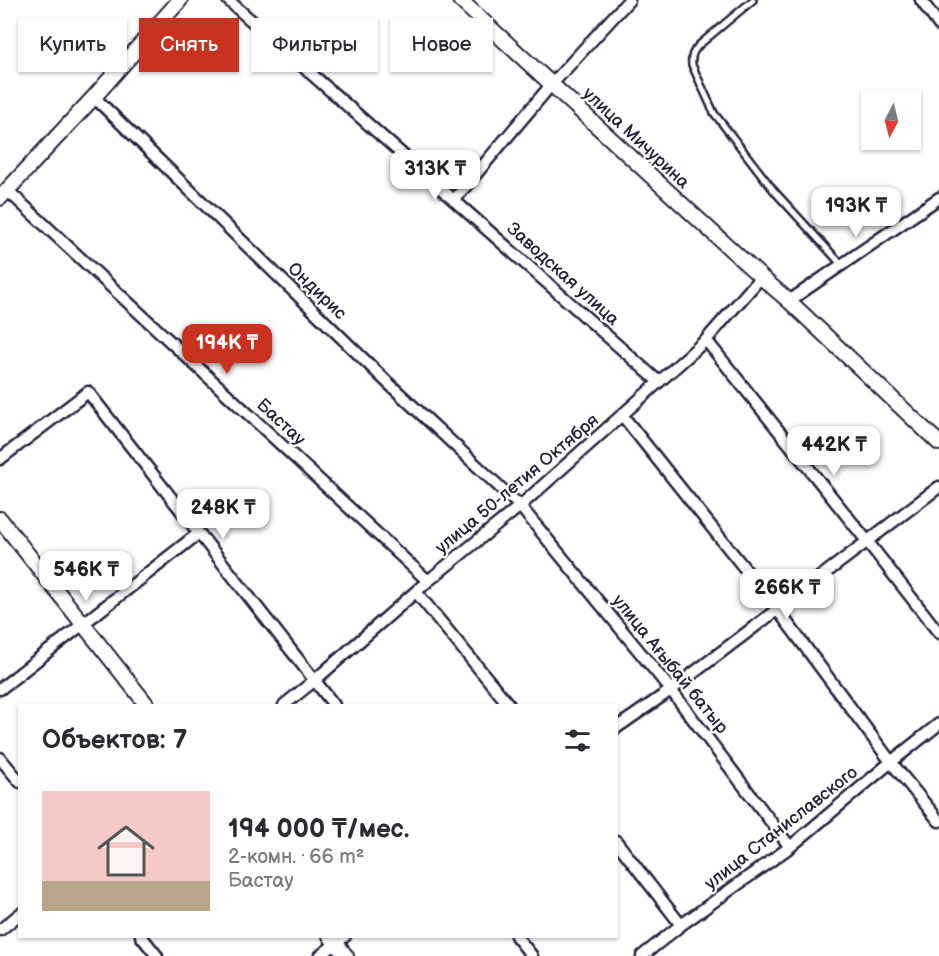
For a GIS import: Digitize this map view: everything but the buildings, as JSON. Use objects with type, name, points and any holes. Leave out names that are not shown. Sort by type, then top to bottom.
[{"type":"street","name":"Заводская улица","points":[[228,0],[659,382]]},
{"type":"street","name":"улица Мичурина","points":[[460,0],[789,301],[939,443]]},
{"type":"street","points":[[454,200],[551,85],[629,0]]},
{"type":"street","points":[[921,0],[939,25]]},
{"type":"street","points":[[4,194],[94,97],[177,1]]},
{"type":"street","name":"Ондирис","points":[[94,97],[386,381],[520,506]]},
{"type":"street","name":"Бастау","points":[[4,194],[428,581]]},
{"type":"street","points":[[789,301],[939,198]]},
{"type":"street","name":"улица 50-летия Октября","points":[[285,704],[428,581],[520,506],[706,340],[761,277]]},
{"type":"street","points":[[706,340],[939,633]]},
{"type":"street","points":[[0,459],[88,392],[333,704]]},
{"type":"street","points":[[622,415],[777,609],[891,762],[939,820]]},
{"type":"street","points":[[618,727],[671,690],[939,487]]},
{"type":"street","name":"улица Ағыбай батыр","points":[[520,506],[671,690],[790,847]]},
{"type":"street","points":[[0,519],[146,704]]},
{"type":"street","points":[[0,689],[199,533]]},
{"type":"street","points":[[416,592],[508,704]]},
{"type":"street","name":"улица Станиславского","points":[[642,956],[681,925],[790,847],[939,724]]},
{"type":"street","points":[[0,758],[18,780]]},
{"type":"street","points":[[618,844],[681,925]]},
{"type":"street","points":[[0,930],[18,916]]},
{"type":"street","points":[[143,938],[157,956]]},
{"type":"street","points":[[320,956],[337,938],[346,956]]},
{"type":"street","points":[[518,938],[532,956]]},
{"type":"lane","points":[[753,0],[694,50],[691,58],[692,65],[714,113],[775,192],[842,265]]}]
